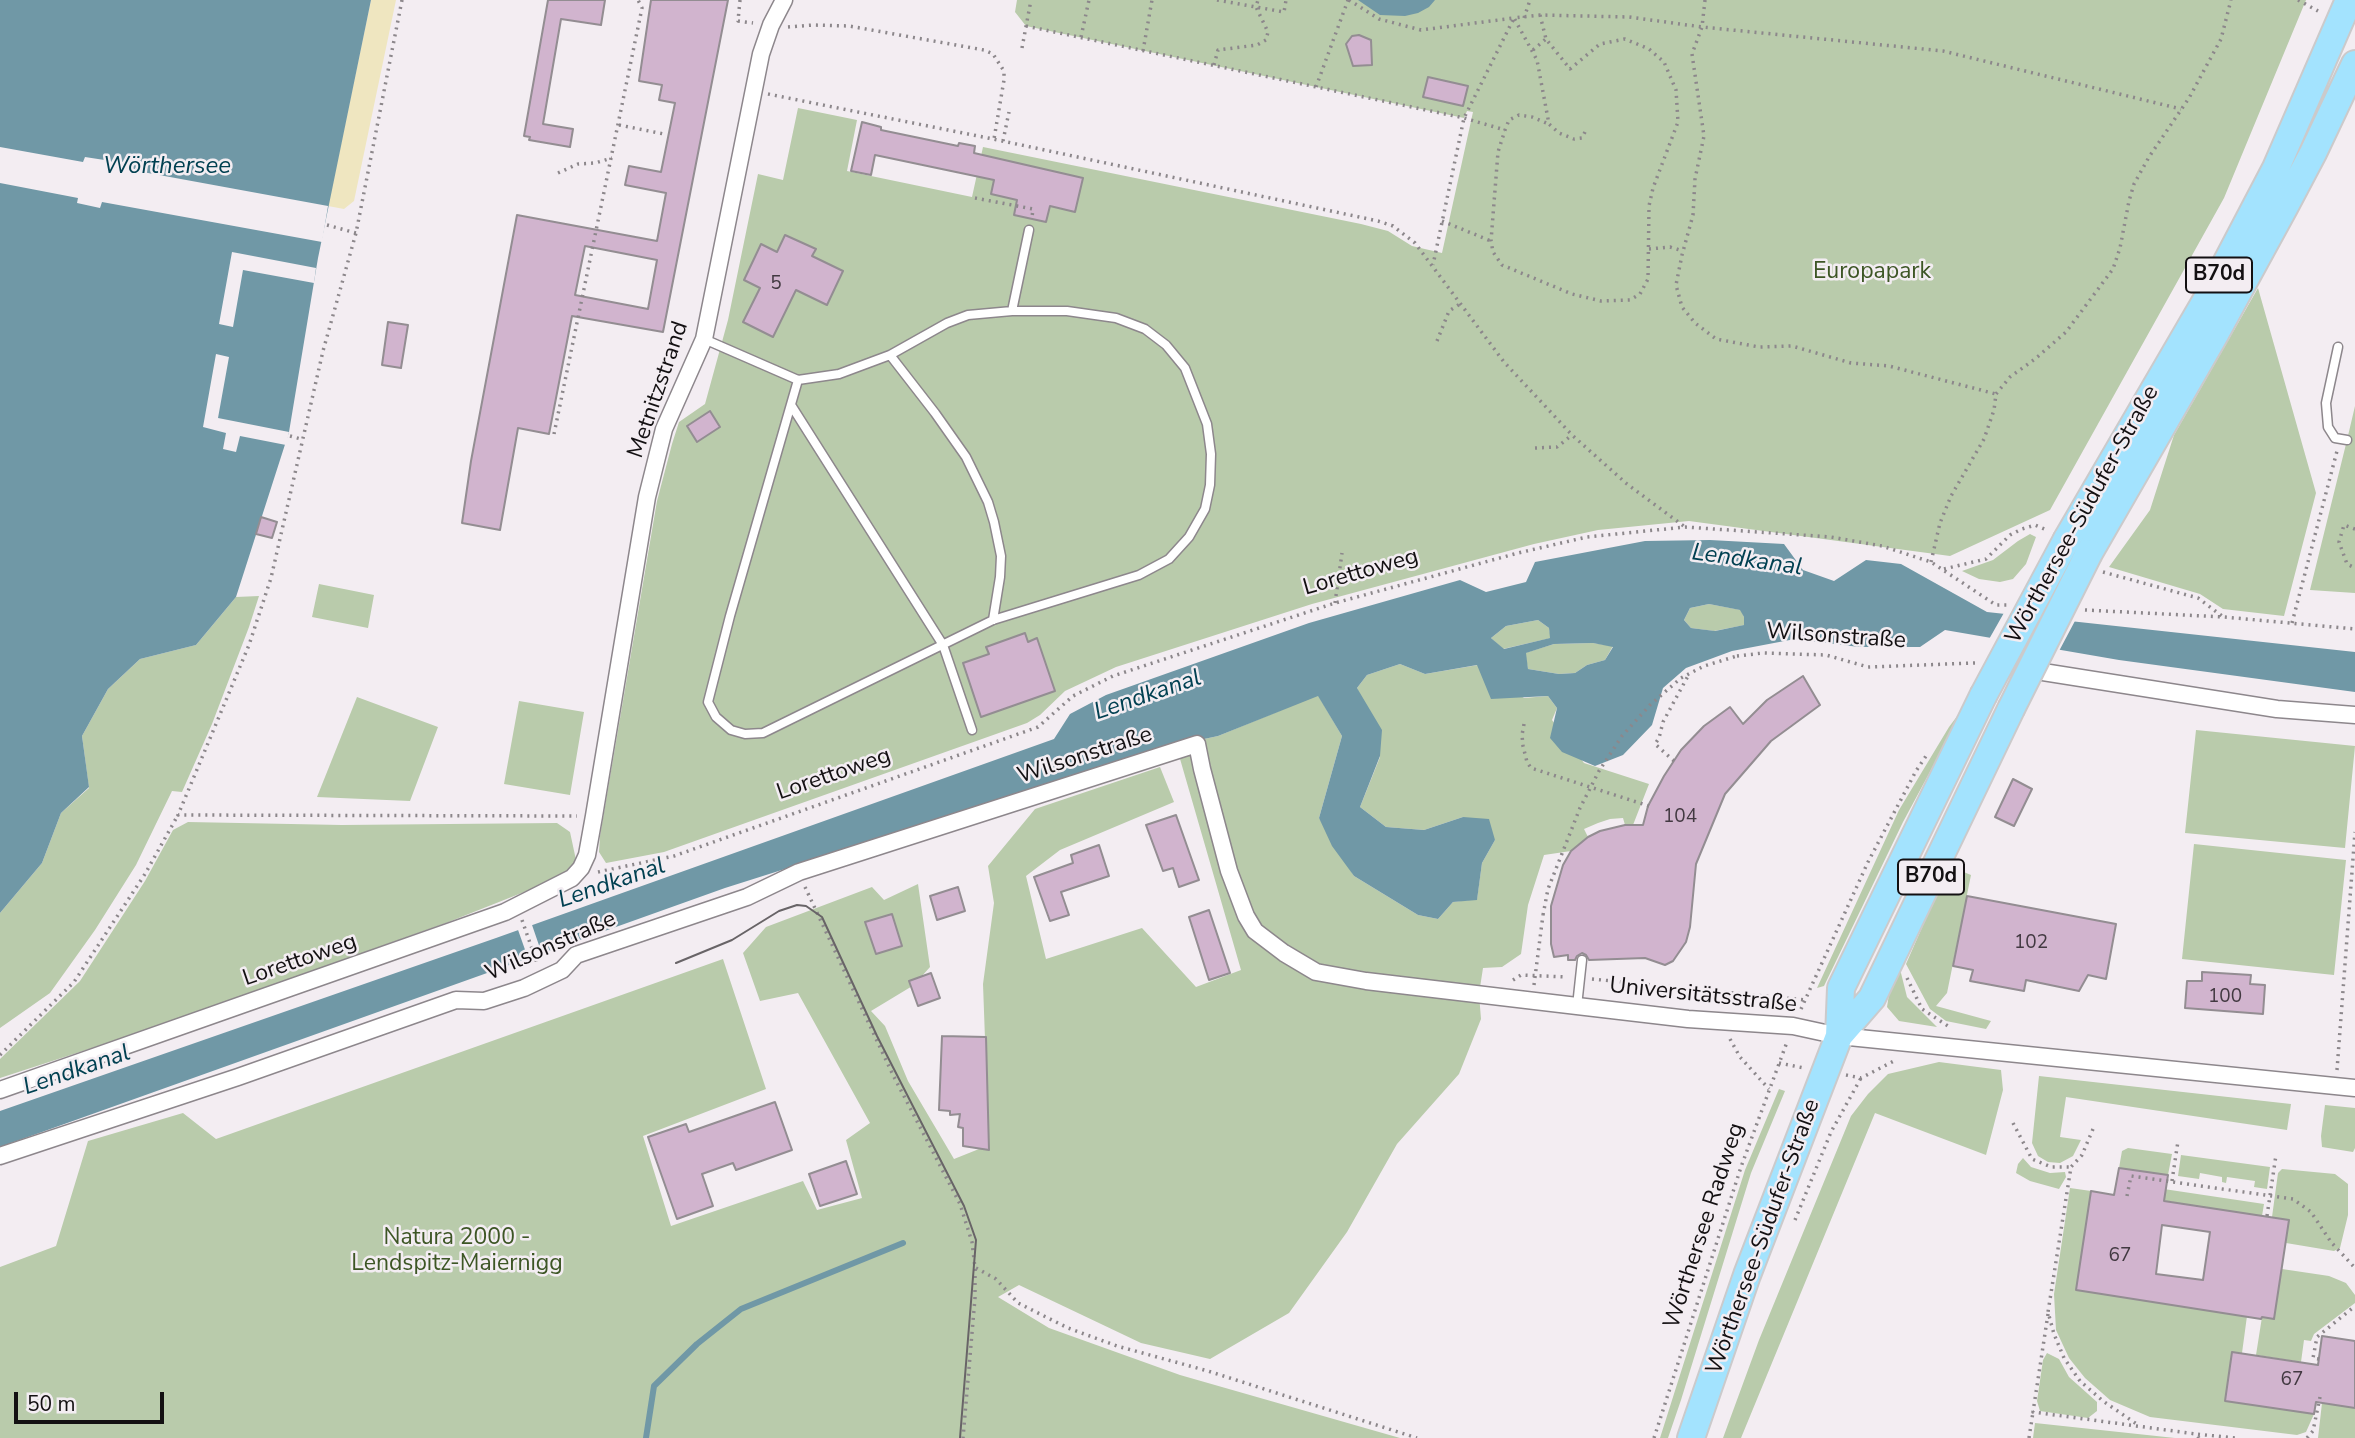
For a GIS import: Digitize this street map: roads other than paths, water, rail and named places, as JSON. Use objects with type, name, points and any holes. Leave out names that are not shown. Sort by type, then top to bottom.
[{"type":"main road","name":"Wörthersee-Südufer-Straße","points":[[1839,1036],[1872,998],[2011,709],[2077,550],[2269,181],[2349,0]]},
{"type":"main road","name":"Wörthersee-Südufer-Straße","points":[[1691,1438],[1747,1275],[1839,1036],[1842,988],[1983,696],[2214,336],[2313,153],[2355,64]]},
{"type":"main road","points":[[2313,153],[2355,82]]},
{"type":"street","name":"Metnitzstrand","points":[[572,878],[587,855],[647,497],[664,429],[704,339],[761,54],[780,1]]},
{"type":"street","points":[[2018,668],[2277,709],[2355,715]]},
{"type":"street","name":"Universitätsstraße","points":[[1197,744],[1229,872],[1246,916],[1255,931],[1284,953],[1317,972],[1366,981],[1532,1001],[1793,1026],[1839,1036],[2355,1088]]},
{"type":"street","name":"Wilsonstraße","points":[[0,1156],[238,1077],[456,1000],[484,1001],[524,988],[562,970],[576,955],[747,897],[799,872],[1197,744]]},
{"type":"street","name":"Lorettoweg","points":[[0,1090],[454,932],[505,912],[572,878]]},
{"type":"lane","points":[[1012,311],[1029,230]]},
{"type":"lane","points":[[704,339],[798,380],[839,374],[890,355],[947,323],[968,315],[1012,311],[1067,311],[1116,318],[1146,329],[1166,345],[1185,368],[1207,424],[1211,454],[1210,485],[1205,509],[1189,537],[1169,559],[1126,580],[993,620],[762,733],[745,734],[731,730],[716,717],[708,702],[798,380]]},
{"type":"lane","points":[[2338,347],[2326,404],[2328,427],[2335,438],[2344,440]]},
{"type":"lane","points":[[890,355],[966,457],[988,502],[1001,556],[993,620]]},
{"type":"lane","points":[[791,405],[943,645],[972,730]]},
{"type":"lane","points":[[1577,1006],[1582,960]]},
{"type":"water","name":"Wörthersee","points":[[0,0],[371,0],[318,258],[289,432],[236,597],[196,645],[140,659],[108,689],[82,736],[89,787],[61,813],[42,863],[0,913]]},
{"type":"water","points":[[1358,0],[1435,0],[1418,13],[1405,16],[1380,15]]},
{"type":"water","name":"Lendkanal","points":[[1710,540],[1784,544],[1803,570],[1834,581],[1866,560],[1901,564],[1987,612],[2355,652],[2355,692],[2119,660],[1945,630],[1920,647],[1859,647],[1795,639],[1732,651],[1686,668],[1663,688],[1652,725],[1623,755],[1595,766],[1562,752],[1550,738],[1557,708],[1548,696],[1491,699],[1477,665],[1425,674],[1400,664],[1367,675],[1357,688],[1382,730],[1380,756],[1360,807],[1386,827],[1424,830],[1463,817],[1489,819],[1495,840],[1482,863],[1477,900],[1453,902],[1438,919],[1418,915],[1354,876],[1332,846],[1319,818],[1342,736],[1318,696],[1218,736],[1176,745],[725,888],[0,1147],[0,1111],[1054,739],[1070,714],[1106,695],[1309,623],[1460,580],[1486,592],[1526,582],[1535,562],[1645,541]],"holes":[[[1709,604],[1740,610],[1744,625],[1715,631],[1691,628],[1684,620],[1690,608]],[[1538,620],[1549,628],[1550,638],[1504,649],[1491,638],[1506,626]],[[1593,643],[1613,647],[1605,660],[1587,665],[1575,673],[1559,674],[1528,669],[1526,653],[1554,644]]]},
{"type":"waterway","points":[[646,1438],[654,1386],[697,1344],[741,1309],[903,1243]]},
{"type":"tram line","points":[[676,963],[732,940],[779,911],[797,905],[806,906],[822,917],[877,1036],[964,1206],[976,1240],[960,1438]]},
{"type":"park label","name":"Europapark","points":[[1872,272]]},
{"type":"park label","name":"Natura 2000 - Lendspitz-Maiernigg","points":[[457,1251]]}]
